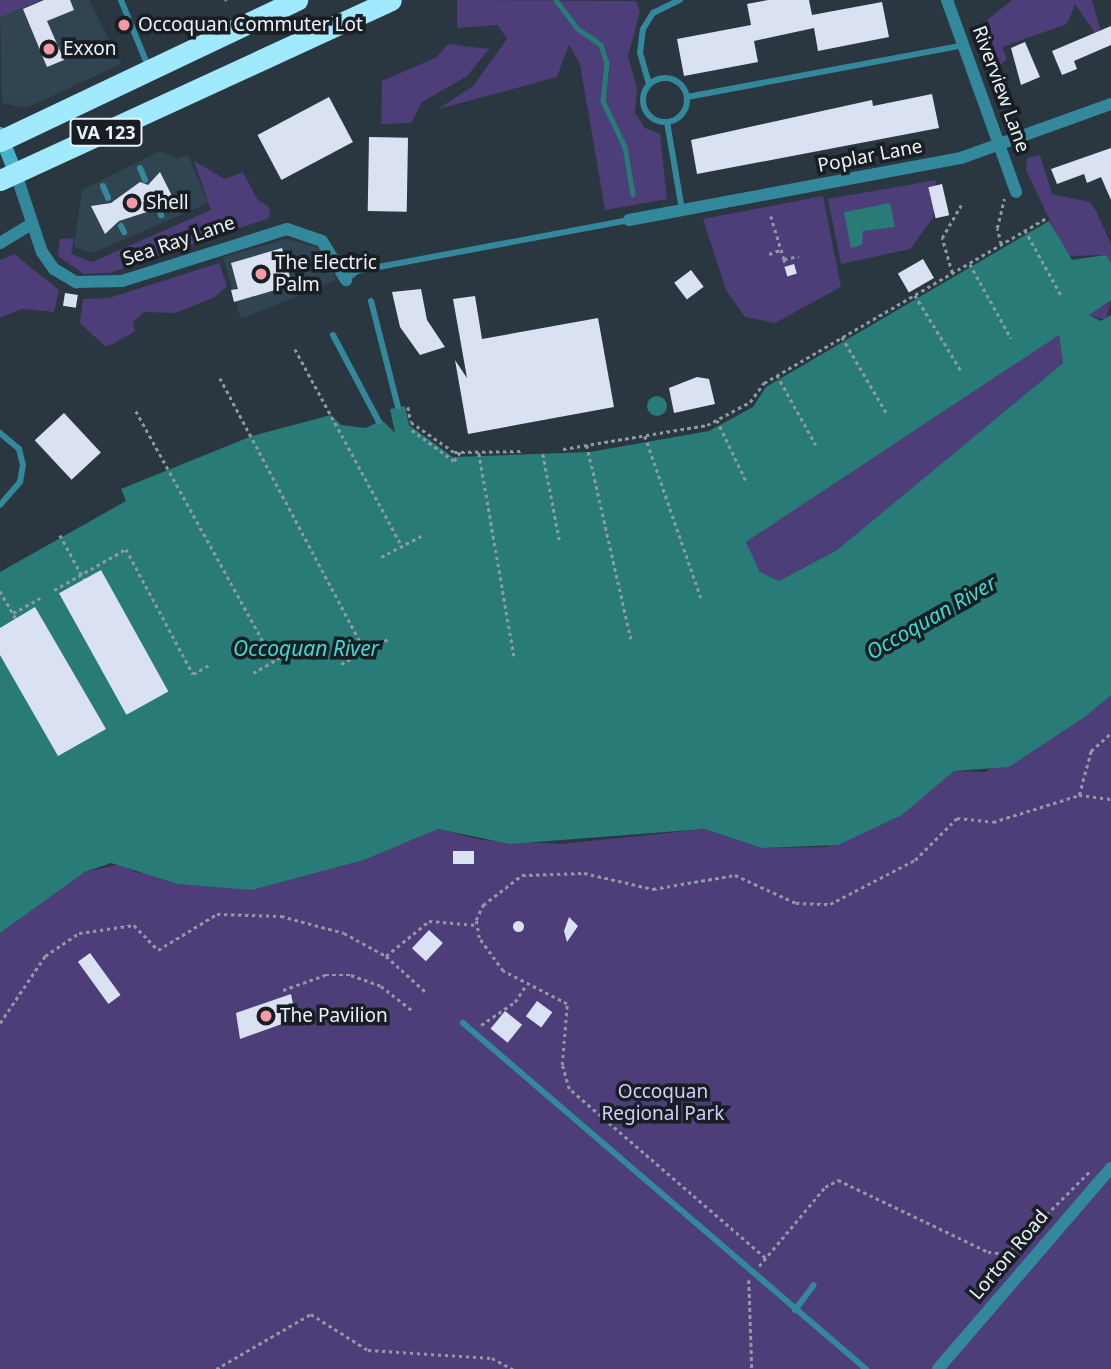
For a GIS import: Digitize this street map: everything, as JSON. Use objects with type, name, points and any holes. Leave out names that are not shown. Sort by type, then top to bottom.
[{"type":"highway","name":"VA 123","points":[[8,177],[391,0]]},
{"type":"highway","name":"VA 123","points":[[1,140],[291,2]]},
{"type":"street","name":"Riverview Lane","points":[[947,0],[1004,146],[1017,192]]},
{"type":"street","name":"Poplar Lane","points":[[629,220],[1004,146],[1111,104]]},
{"type":"street","points":[[1,140],[8,177]]},
{"type":"street","name":"Sea Ray Lane","points":[[8,177],[54,270],[93,286],[287,229],[322,241],[346,280]]},
{"type":"street","points":[[0,243],[30,225]]},
{"type":"street","name":"Lorton Road","points":[[937,1369],[1111,1168]]},
{"type":"lane","points":[[121,0],[150,71]]},
{"type":"lane","points":[[680,0],[653,13],[643,29],[640,53],[649,84],[645,109],[667,122],[682,211]]},
{"type":"lane","points":[[687,97],[965,45]]},
{"type":"lane","points":[[649,84],[669,78],[687,97]]},
{"type":"lane","points":[[667,122],[680,117],[687,97]]},
{"type":"lane","points":[[140,168],[145,180]]},
{"type":"lane","points":[[103,186],[108,198]]},
{"type":"lane","points":[[346,280],[357,271],[629,220]]},
{"type":"lane","points":[[371,301],[398,407]]},
{"type":"lane","points":[[333,335],[379,422]]},
{"type":"lane","points":[[0,433],[23,459],[20,482],[0,505]]},
{"type":"lane","points":[[463,1023],[866,1369]]},
{"type":"lane","points":[[795,1310],[814,1285]]},
{"type":"path","points":[[1000,187],[1006,206],[997,228],[1002,244]]},
{"type":"path","points":[[952,273],[942,237],[961,205]]},
{"type":"path","points":[[771,216],[786,266]]},
{"type":"path","points":[[563,449],[645,436],[717,420],[750,402],[777,375],[1046,218]]},
{"type":"path","points":[[1025,230],[1061,295]]},
{"type":"path","points":[[769,254],[780,250]]},
{"type":"path","points":[[784,259],[799,256]]},
{"type":"path","points":[[969,263],[1011,338]]},
{"type":"path","points":[[915,295],[962,372]]},
{"type":"path","points":[[842,337],[886,412]]},
{"type":"path","points":[[295,349],[402,546]]},
{"type":"path","points":[[777,375],[816,445]]},
{"type":"path","points":[[220,379],[365,651]]},
{"type":"path","points":[[406,399],[411,422],[460,452],[524,451]]},
{"type":"path","points":[[136,411],[274,661]]},
{"type":"path","points":[[717,420],[747,483]]},
{"type":"path","points":[[412,430],[454,461],[460,452]]},
{"type":"path","points":[[645,436],[701,598]]},
{"type":"path","points":[[587,445],[631,639]]},
{"type":"path","points":[[479,452],[514,656]]},
{"type":"path","points":[[543,454],[560,542]]},
{"type":"path","points":[[60,535],[84,579]]},
{"type":"path","points":[[381,557],[423,535]]},
{"type":"path","points":[[54,590],[126,549],[194,674],[209,664]]},
{"type":"path","points":[[0,591],[16,619]]},
{"type":"path","points":[[13,613],[40,598]]},
{"type":"path","points":[[341,664],[388,639]]},
{"type":"path","points":[[253,673],[293,650]]},
{"type":"path","points":[[1079,795],[1091,751],[1111,733]]},
{"type":"path","points":[[765,1258],[569,1089],[562,1065],[567,1004],[526,985],[493,958],[477,925],[478,913],[499,887],[531,874],[598,874],[653,889],[735,875],[796,902],[839,902],[915,860],[957,818],[1001,821],[1079,795],[1111,800]]},
{"type":"path","points":[[0,1023],[20,987],[59,944],[119,925],[142,930],[158,950],[217,914],[281,916],[344,933],[387,956],[427,993]]},
{"type":"path","points":[[387,956],[429,921],[477,925]]},
{"type":"path","points":[[283,990],[325,975],[351,975],[381,986],[412,1010]]},
{"type":"path","points":[[474,1032],[496,1010],[515,1002],[526,985]]},
{"type":"path","points":[[752,1369],[745,1287],[765,1258],[825,1187],[838,1181],[988,1252],[1007,1254],[1097,1164]]},
{"type":"path","points":[[216,1369],[311,1314],[368,1350],[492,1358],[513,1369]]},
{"type":"shaded area","points":[[0,0],[89,0],[121,64],[26,108],[2,103]]},
{"type":"shaded area","points":[[160,151],[177,159],[188,155],[208,203],[93,253],[74,247],[82,190]]},
{"type":"shaded area","points":[[286,239],[324,249],[336,280],[241,319],[223,257]]},
{"type":"green space","points":[[0,0],[41,0],[0,17]]},
{"type":"green space","points":[[457,0],[636,1],[640,12],[628,56],[637,89],[635,113],[645,128],[660,134],[667,199],[605,210],[580,64],[569,45],[557,77],[438,109],[473,86],[507,39],[498,25],[457,28]]},
{"type":"green space","points":[[1012,0],[1092,0],[1100,29],[1097,36],[1075,4],[1067,24],[1002,47],[1007,59],[992,73],[976,29]]},
{"type":"green space","points":[[448,44],[489,49],[467,76],[422,102],[411,123],[381,124],[382,81],[437,57]]},
{"type":"green space","points":[[1040,155],[1052,194],[1090,202],[1096,211],[1111,244],[1111,263],[1106,255],[1067,256],[1026,170],[1027,158]]},
{"type":"green space","points":[[194,161],[225,179],[243,172],[257,199],[270,208],[269,218],[110,273],[84,274],[58,256],[60,239],[74,238],[71,254],[92,262],[211,210]]},
{"type":"green space","points":[[936,180],[933,218],[910,249],[841,264],[828,199]]},
{"type":"green space","points":[[823,196],[841,287],[775,323],[745,317],[726,290],[703,219]]},
{"type":"green space","points":[[14,254],[59,290],[54,312],[22,309],[0,318],[0,260]]},
{"type":"green space","points":[[219,263],[227,286],[215,297],[175,313],[144,312],[133,322],[135,331],[113,344],[105,346],[80,323],[83,299],[109,298]]},
{"type":"green space","points":[[1111,300],[1106,320],[1088,315]]},
{"type":"green space","points":[[1059,334],[1063,363],[837,550],[779,581],[760,572],[746,542]]},
{"type":"green space","name":"Occoquan Regional Park","points":[[1111,695],[1111,1369],[0,1369],[0,933],[85,872],[121,864],[135,872],[252,890],[364,860],[438,829],[482,840],[561,844],[705,829],[762,848],[827,847],[894,819],[954,771],[985,772]]},
{"type":"water","points":[[890,203],[895,227],[863,231],[862,245],[851,248],[844,212]]},
{"type":"water","name":"Occoquan River","points":[[1049,221],[1072,260],[1106,255],[1111,263],[1111,300],[1089,315],[1101,321],[1111,315],[1111,695],[1086,716],[1009,767],[954,771],[902,815],[838,845],[762,848],[705,829],[510,844],[438,829],[364,860],[252,890],[178,884],[111,863],[85,872],[0,933],[0,572],[126,501],[121,489],[252,436],[331,415],[341,425],[366,428],[382,420],[395,433],[390,409],[405,406],[409,425],[453,457],[590,452],[709,431],[753,407],[766,387]],"holes":[[[1059,335],[1063,363],[837,550],[779,581],[760,572],[746,542]]]},
{"type":"water","points":[[657,396],[664,399],[667,406],[664,413],[657,416],[650,413],[647,406],[650,399]]},
{"type":"building","points":[[44,0],[70,0],[74,10],[47,21],[64,60],[47,67],[23,9]]},
{"type":"building","points":[[768,0],[809,0],[812,15],[882,2],[889,37],[818,51],[814,28],[754,41],[758,62],[684,76],[677,39],[751,25],[747,4]]},
{"type":"building","points":[[1111,26],[1111,45],[1074,61],[1077,69],[1062,75],[1052,51]]},
{"type":"building","points":[[1025,42],[1040,77],[1021,85],[1011,48]]},
{"type":"building","points":[[932,94],[939,128],[697,174],[691,140],[872,100],[873,106]]},
{"type":"building","points":[[329,97],[353,142],[281,180],[257,135]]},
{"type":"building","points":[[369,137],[408,138],[407,212],[368,211]]},
{"type":"building","points":[[1111,148],[1111,200],[1101,177],[1087,183],[1084,174],[1057,184],[1051,169]]},
{"type":"building","name":"Shell","points":[[160,172],[174,200],[155,202],[153,210],[119,221],[105,234],[91,206],[111,203],[140,182],[148,185]]},
{"type":"building","points":[[942,184],[949,215],[936,218],[928,187]]},
{"type":"building","name":"The Electric Palm","points":[[282,248],[292,285],[234,302],[231,290],[238,289],[231,263]]},
{"type":"building","points":[[923,259],[934,278],[909,293],[898,274]]},
{"type":"building","points":[[794,264],[797,274],[787,276],[784,267]]},
{"type":"building","points":[[691,270],[704,287],[687,299],[674,283]]},
{"type":"building","points":[[421,289],[427,320],[445,347],[420,355],[400,327],[392,292]]},
{"type":"building","points":[[65,293],[78,295],[76,308],[63,306]]},
{"type":"building","points":[[475,296],[482,339],[598,318],[614,407],[468,434],[455,360],[467,378],[453,299]]},
{"type":"building","points":[[697,377],[709,379],[715,404],[674,413],[669,388]]},
{"type":"building","points":[[64,413],[101,452],[72,480],[35,440]]},
{"type":"building","points":[[101,570],[168,692],[126,715],[59,593]]},
{"type":"building","points":[[35,607],[106,729],[58,756],[0,655],[0,628]]},
{"type":"building","points":[[453,851],[474,851],[474,864],[453,864]]},
{"type":"building","points":[[569,917],[578,926],[567,942],[564,931]]},
{"type":"building","points":[[518,920],[524,926],[518,932],[512,926]]},
{"type":"building","points":[[429,930],[443,943],[426,961],[412,948]]},
{"type":"building","points":[[90,953],[121,995],[108,1004],[78,962]]},
{"type":"building","name":"The Pavilion","points":[[291,994],[296,1019],[240,1039],[236,1013]]},
{"type":"building","points":[[537,1001],[552,1012],[541,1028],[526,1016]]},
{"type":"building","points":[[505,1011],[522,1025],[508,1043],[491,1029]]},
{"type":"waterway","points":[[556,0],[577,28],[601,45],[607,63],[603,101],[625,147],[633,194]]},
{"type":"place","name":"Occoquan Commuter Lot","points":[[124,25]]},
{"type":"place","name":"Exxon","points":[[49,49]]},
{"type":"place","name":"Shell","points":[[132,203]]},
{"type":"place","name":"The Electric Palm","points":[[261,274]]},
{"type":"place","name":"The Pavilion","points":[[266,1016]]}]
